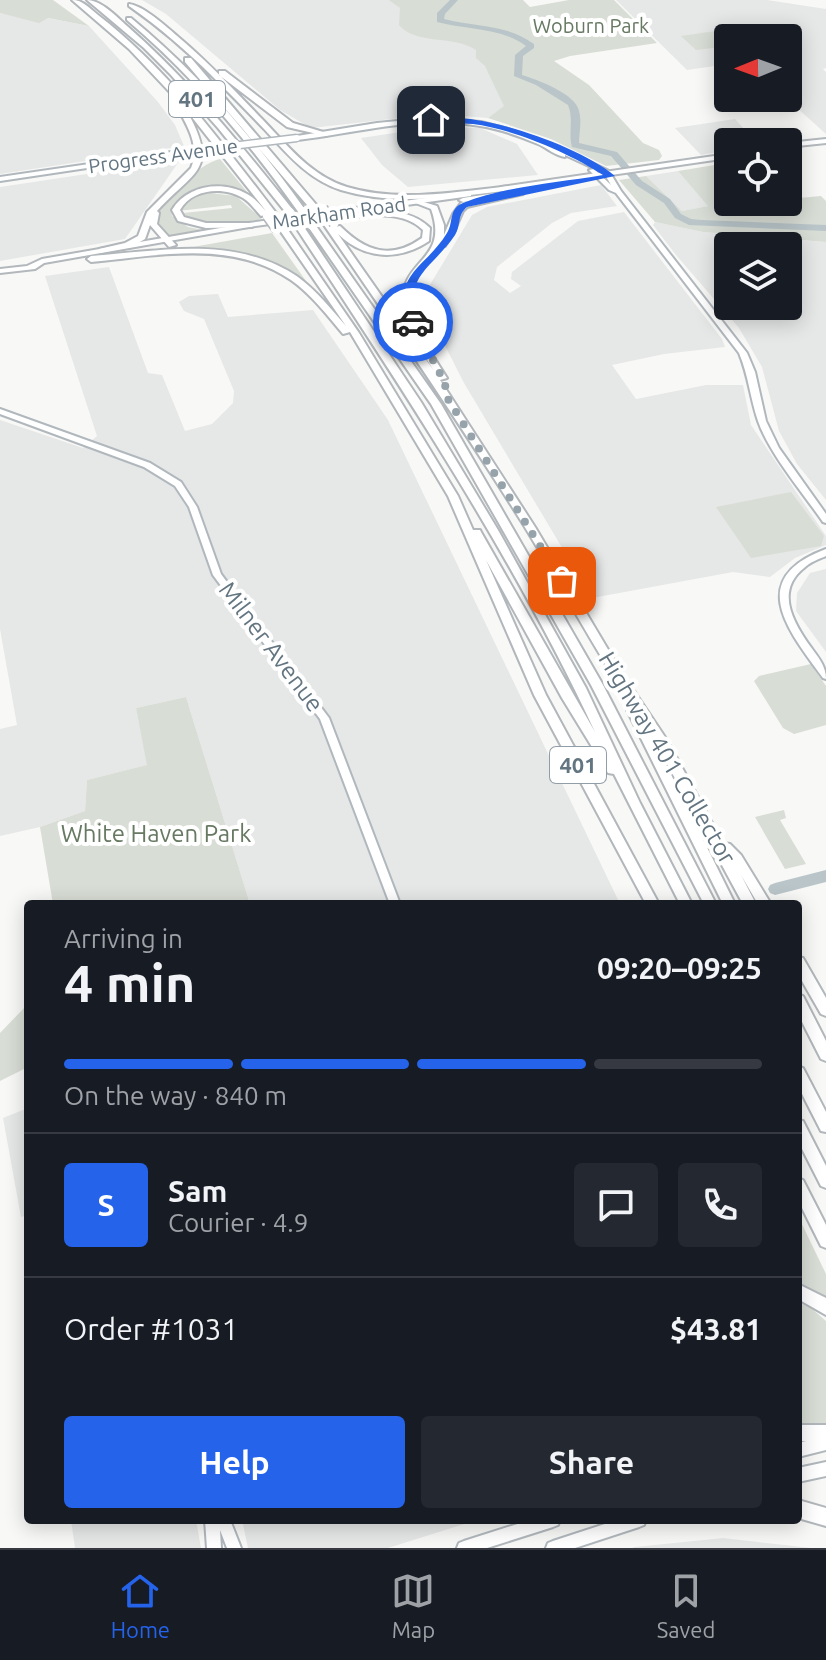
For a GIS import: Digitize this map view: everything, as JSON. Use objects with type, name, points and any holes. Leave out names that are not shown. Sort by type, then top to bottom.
[{"type":"highway","name":"401","points":[[75,0],[129,44],[168,84],[292,242],[355,333],[453,496],[540,695],[650,900]]},
{"type":"highway","name":"401","points":[[90,0],[140,39],[172,70],[290,212],[416,402],[493,530],[580,688],[684,900]]},
{"type":"highway","name":"401","points":[[104,0],[174,59],[275,174],[302,211],[323,223],[436,404],[597,685],[708,900]]},
{"type":"highway","points":[[127,2],[159,23],[190,51],[299,163],[340,187],[403,196],[516,190]]},
{"type":"highway","name":"Highway 401 Collector","points":[[127,2],[196,68],[320,209],[323,223],[446,396],[530,527],[618,676],[663,743],[748,900]]},
{"type":"highway","points":[[190,51],[290,125],[326,134]]},
{"type":"highway","points":[[102,251],[128,245],[142,237],[147,219],[195,170],[200,157],[200,144],[168,84]]},
{"type":"highway","points":[[290,125],[297,138]]},
{"type":"highway","points":[[249,225],[217,227],[191,224],[181,219],[176,210],[186,196],[218,189],[245,196],[270,216]]},
{"type":"highway","points":[[431,254],[452,232],[457,211],[464,205],[516,190]]},
{"type":"highway","points":[[417,202],[430,205],[444,226],[443,239],[411,279],[407,304],[414,326],[445,383],[446,396]]},
{"type":"highway","points":[[160,205],[153,217],[153,224],[170,243]]},
{"type":"highway","points":[[384,214],[405,215],[422,223],[427,230],[426,239],[416,248],[400,253],[368,252],[323,223],[384,214]]},
{"type":"highway","points":[[91,259],[198,251],[220,251],[258,259],[292,276],[317,297],[372,364]]},
{"type":"highway","points":[[453,496],[490,553],[568,698],[634,803]]},
{"type":"highway","points":[[618,676],[727,900]]},
{"type":"highway","points":[[715,836],[737,858],[763,900]]},
{"type":"highway","points":[[802,969],[826,1010]]},
{"type":"highway","points":[[802,1008],[826,1055]]},
{"type":"highway","points":[[802,1080],[826,1126]]},
{"type":"highway","points":[[802,1134],[826,1181]]},
{"type":"highway","points":[[802,1193],[826,1241]]},
{"type":"highway","points":[[802,1293],[826,1307]]},
{"type":"highway","points":[[802,1433],[826,1433]]},
{"type":"highway","points":[[802,1510],[826,1517]]},
{"type":"main road","name":"Progress Avenue","points":[[0,179],[429,121],[491,125],[560,152],[604,175],[611,189],[618,192],[743,353],[768,434],[826,520]]},
{"type":"main road","points":[[802,144],[826,141]]},
{"type":"main road","name":"Markham Road","points":[[31,266],[42,261],[102,251],[323,223],[714,158]]},
{"type":"main road","name":"Markham Road","points":[[0,271],[91,259],[249,225],[516,190]]},
{"type":"main road","name":"Milner Avenue","points":[[0,411],[147,465],[178,484],[193,507],[217,575],[324,718],[393,900]]},
{"type":"main road","points":[[826,552],[800,563],[784,583],[783,594],[786,615],[826,676]]},
{"type":"main road","points":[[802,1449],[826,1443]]},
{"type":"main road","points":[[802,1474],[826,1469]]},
{"type":"main road","points":[[212,1524],[214,1548]]},
{"type":"main road","points":[[225,1524],[234,1548]]},
{"type":"main road","points":[[464,1548],[540,1524]]},
{"type":"main road","points":[[553,1548],[627,1524]]},
{"type":"shaded area","points":[[142,0],[394,0],[405,15],[470,41],[491,69],[505,106],[488,118],[436,114],[311,128],[280,110],[166,14]]},
{"type":"shaded area","points":[[616,0],[767,0],[826,9],[826,68],[823,69],[826,72],[826,134],[802,112],[802,24],[714,24],[714,66],[687,70]]},
{"type":"shaded area","points":[[0,13],[39,22],[47,18],[89,26],[158,102],[175,125],[184,146],[0,174]]},
{"type":"shaded area","points":[[735,119],[743,128],[714,128],[714,153],[701,155],[675,128]]},
{"type":"shaded area","points":[[434,127],[480,128],[517,144],[538,175],[408,187],[382,165],[361,138]]},
{"type":"shaded area","points":[[180,160],[125,239],[0,261],[0,187]]},
{"type":"shaded area","points":[[678,171],[709,206],[682,211],[646,176]]},
{"type":"shaded area","points":[[601,185],[617,206],[571,213],[552,223],[497,267],[494,280],[510,293],[521,286],[511,279],[512,272],[578,221],[624,212],[725,347],[664,354],[612,365],[636,399],[706,385],[743,385],[751,425],[826,536],[826,545],[795,558],[770,577],[733,572],[592,598],[464,383],[433,322],[428,288],[472,215],[487,207]]},
{"type":"shaded area","points":[[655,222],[714,233],[714,299],[653,225]]},
{"type":"shaded area","points":[[802,240],[826,242],[826,500],[797,464],[779,431],[762,367],[732,320],[802,320]]},
{"type":"shaded area","points":[[109,267],[148,373],[162,375],[185,431],[212,424],[233,403],[234,391],[204,319],[184,311],[179,302],[189,296],[218,294],[228,317],[313,310],[388,420],[618,900],[249,900],[186,697],[136,708],[148,765],[87,780],[85,811],[40,827],[0,836],[0,729],[17,725],[0,629],[0,420],[83,448],[97,436],[45,276]]},
{"type":"shaded area","points":[[826,569],[826,652],[796,611],[797,593],[810,573]]},
{"type":"shaded area","points":[[24,1110],[24,1216],[21,1217],[3,1118]]},
{"type":"shaded area","points":[[72,1524],[197,1524],[201,1548],[75,1548]]},
{"type":"shaded area","points":[[243,1524],[464,1524],[388,1548],[248,1548]]},
{"type":"shaded area","points":[[723,1538],[811,1548],[632,1548],[635,1547]]},
{"type":"green space","points":[[0,0],[53,0],[89,26],[48,18],[39,23],[0,13]]},
{"type":"green space","name":"Woburn Park","points":[[389,0],[523,0],[530,7],[569,0],[614,0],[657,43],[554,61],[589,85],[643,143],[659,150],[662,156],[659,160],[606,166],[551,139],[488,118],[504,106],[485,66],[476,58],[476,50],[467,45],[425,38],[406,31],[399,25],[400,8]]},
{"type":"green space","points":[[714,31],[714,48],[696,50],[681,36]]},
{"type":"green space","points":[[220,159],[252,198],[219,190],[186,195],[171,209],[172,216],[188,227],[203,230],[167,238],[155,216],[183,182]]},
{"type":"green space","points":[[714,165],[714,216],[802,216],[802,198],[821,196],[826,201],[826,242],[802,240],[802,232],[714,233],[655,222],[619,180],[646,176],[682,211],[708,206],[678,171]]},
{"type":"green space","points":[[209,193],[236,196],[262,219],[210,224],[200,223],[183,213],[232,208],[231,205],[178,211],[192,197]]},
{"type":"green space","points":[[272,233],[311,288],[262,260],[232,253],[176,250]]},
{"type":"green space","points":[[791,492],[824,536],[821,546],[751,558],[716,507]]},
{"type":"green space","points":[[811,664],[826,686],[826,725],[794,734],[783,728],[754,681],[759,676]]},
{"type":"green space","name":"White Haven Park","points":[[186,697],[249,900],[52,900],[40,827],[85,811],[87,780],[147,765],[136,708]]},
{"type":"green space","points":[[784,810],[786,818],[780,820],[806,864],[785,869],[755,817]]},
{"type":"green space","points":[[24,1008],[24,1069],[0,1081],[0,1033]]},
{"type":"green space","points":[[802,1224],[826,1274],[826,1304],[802,1292]]},
{"type":"green space","points":[[802,1304],[826,1321],[826,1425],[802,1423]]},
{"type":"waterway","points":[[454,0],[441,13],[440,20],[511,34],[531,46],[519,55],[518,76],[539,83],[572,103],[575,145],[614,154],[639,183],[667,201],[678,216],[689,222],[701,223],[826,228]]},
{"type":"waterway","points":[[775,889],[826,876]]},
{"type":"way so far","points":[[413,322],[445,383],[446,396],[562,581]]},
{"type":"route","points":[[413,322],[407,304],[411,279],[447,239],[455,225],[457,211],[464,205],[610,176],[585,160],[511,131],[475,122],[431,120]]}]
